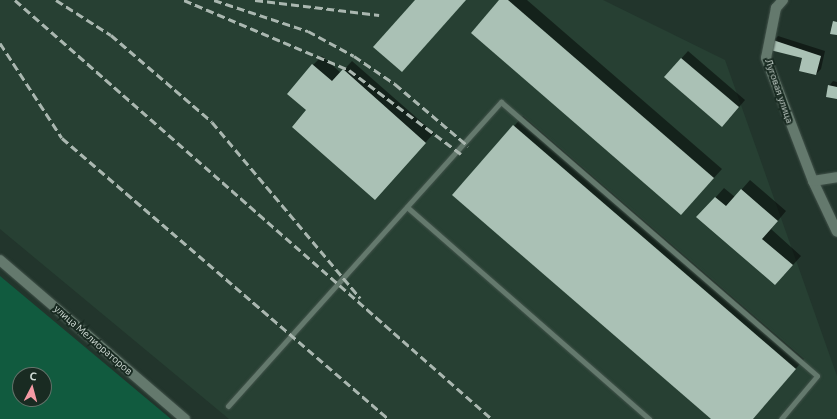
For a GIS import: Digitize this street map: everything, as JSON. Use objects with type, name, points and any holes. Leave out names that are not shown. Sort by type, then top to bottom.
[{"type":"street","name":"Луговая улица","points":[[783,0],[776,8],[766,58],[813,181],[837,232]]},
{"type":"street","points":[[813,181],[837,177]]},
{"type":"street","name":"улица Мелиораторов","points":[[0,260],[185,419]]},
{"type":"lane","points":[[228,406],[501,102],[817,376],[781,419]]},
{"type":"lane","points":[[407,207],[649,419]]},
{"type":"shaded area","points":[[0,0],[603,0],[725,60],[837,376],[837,419],[229,419],[0,229]]},
{"type":"green space","points":[[0,276],[171,419],[0,419]]},
{"type":"building","points":[[415,0],[466,0],[402,72],[373,47]]},
{"type":"building","points":[[499,0],[508,0],[714,178],[681,215],[471,33]]},
{"type":"building","points":[[833,21],[837,22],[837,35],[830,34]]},
{"type":"building","points":[[773,40],[821,56],[816,75],[799,71],[802,58],[770,50]]},
{"type":"building","points":[[681,58],[739,107],[722,127],[664,77]]},
{"type":"building","points":[[312,64],[332,81],[343,69],[426,143],[375,200],[292,127],[306,110],[287,94]]},
{"type":"building","points":[[828,85],[837,87],[837,99],[826,97]]},
{"type":"building","points":[[513,125],[796,369],[753,419],[711,419],[452,195]]},
{"type":"building","points":[[741,189],[778,221],[762,239],[793,265],[775,285],[696,217],[715,197],[726,206]]},
{"type":"railway","points":[[15,0],[492,419]]},
{"type":"railway","points":[[56,0],[111,35],[212,122],[360,298]]},
{"type":"railway","points":[[184,0],[349,70],[461,154]]},
{"type":"railway","points":[[214,0],[308,31],[354,56],[395,84],[468,146]]},
{"type":"railway","points":[[255,0],[379,15]]},
{"type":"railway","points":[[0,43],[62,138],[389,419]]}]
